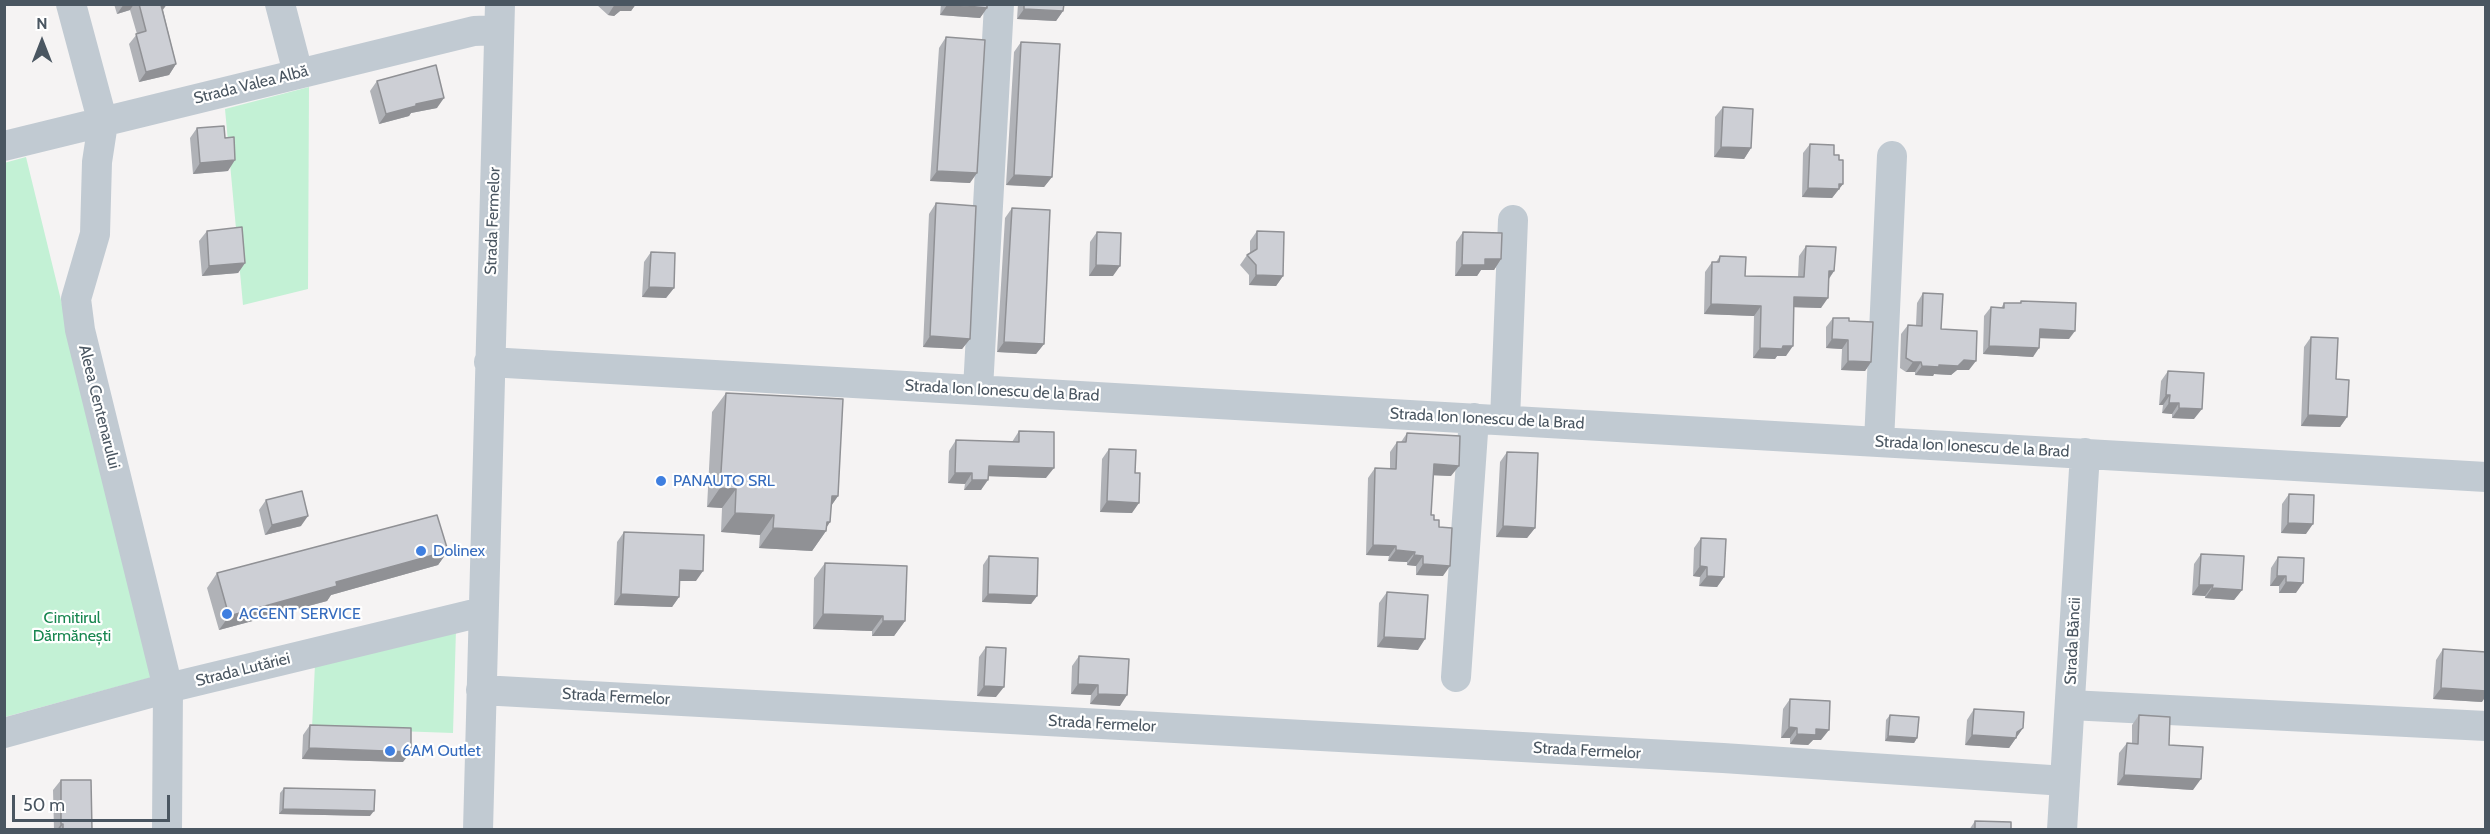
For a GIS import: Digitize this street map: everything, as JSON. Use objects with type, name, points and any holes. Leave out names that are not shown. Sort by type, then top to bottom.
[{"type":"street","points":[[71,4],[103,123]]},
{"type":"street","points":[[280,4],[298,73]]},
{"type":"street","points":[[978,389],[999,4]]},
{"type":"street","name":"Strada Valea Albă","points":[[4,146],[474,31],[500,17]]},
{"type":"street","name":"Strada Fermelor","points":[[478,830],[482,612],[500,17]]},
{"type":"street","name":"Aleea Centenarului","points":[[103,123],[97,162],[95,234],[76,299],[80,330],[168,688],[167,830]]},
{"type":"street","points":[[1879,442],[1892,156]]},
{"type":"street","points":[[1505,420],[1513,220]]},
{"type":"street","name":"Strada Ion Ionescu de la Brad","points":[[489,362],[2486,477]]},
{"type":"street","points":[[1456,677],[1474,418]]},
{"type":"street","name":"Strada Băncii","points":[[2062,830],[2085,453]]},
{"type":"street","name":"Strada Lutăriei","points":[[4,733],[168,688],[482,612]]},
{"type":"street","name":"Strada Fermelor","points":[[481,690],[1723,758],[2065,781]]},
{"type":"street","points":[[2070,705],[2486,726]]},
{"type":"green space","points":[[309,87],[308,289],[243,305],[225,109]]},
{"type":"green space","name":"Cimitirul Dărmănești","points":[[26,157],[153,677],[5,717],[4,163]]},
{"type":"green space","points":[[456,629],[453,733],[312,728],[315,664]]},
{"type":"building","points":[[139,4],[162,4],[176,64],[146,72],[136,34],[146,31]]},
{"type":"building","points":[[947,4],[987,4],[987,8]]},
{"type":"building","points":[[1024,4],[1064,4],[1063,11],[1024,9]]},
{"type":"building","points":[[946,37],[985,40],[977,173],[937,171]]},
{"type":"building","points":[[1021,42],[1060,44],[1052,177],[1014,175]]},
{"type":"building","points":[[436,65],[444,98],[386,114],[377,81]]},
{"type":"building","points":[[1723,107],[1753,109],[1751,148],[1721,147]]},
{"type":"building","points":[[224,126],[225,138],[234,137],[235,160],[200,163],[197,128]]},
{"type":"building","points":[[1810,144],[1834,145],[1834,155],[1839,155],[1839,160],[1843,160],[1843,184],[1839,184],[1839,189],[1808,188]]},
{"type":"building","points":[[936,203],[976,206],[970,339],[930,336]]},
{"type":"building","points":[[1012,208],[1050,210],[1044,344],[1004,342]]},
{"type":"building","points":[[242,227],[245,263],[209,266],[207,231]]},
{"type":"building","points":[[1257,231],[1284,232],[1283,276],[1256,275],[1256,265],[1247,255],[1257,249]]},
{"type":"building","points":[[1097,232],[1121,233],[1120,266],[1096,265]]},
{"type":"building","points":[[1463,232],[1502,233],[1501,259],[1485,259],[1485,265],[1462,265]]},
{"type":"building","points":[[1806,246],[1836,247],[1834,271],[1829,271],[1828,298],[1794,297],[1793,346],[1783,346],[1782,349],[1760,348],[1761,306],[1711,304],[1712,262],[1719,262],[1720,256],[1746,257],[1745,276],[1804,277]]},
{"type":"building","points":[[651,252],[675,253],[674,288],[649,287]]},
{"type":"building","points":[[1923,293],[1943,294],[1941,329],[1977,331],[1976,361],[1964,360],[1958,366],[1939,365],[1939,367],[1922,366],[1921,362],[1913,362],[1906,358],[1908,325],[1922,326]]},
{"type":"building","points":[[2021,301],[2076,303],[2075,331],[2040,329],[2039,348],[1989,346],[1991,307],[2004,308],[2004,303],[2021,303]]},
{"type":"building","points":[[1833,318],[1873,322],[1871,362],[1848,361],[1848,340],[1832,339]]},
{"type":"building","points":[[2311,337],[2338,338],[2336,379],[2349,380],[2347,417],[2308,415]]},
{"type":"building","points":[[2168,371],[2204,373],[2202,409],[2179,408],[2179,403],[2169,403],[2170,395],[2166,395]]},
{"type":"building","points":[[726,393],[843,399],[838,496],[832,496],[830,522],[827,522],[826,531],[773,528],[774,515],[735,513],[736,489],[720,488]]},
{"type":"building","points":[[1019,431],[1054,432],[1054,468],[989,466],[988,480],[972,480],[972,473],[955,473],[956,440],[1019,442]]},
{"type":"building","points":[[1407,433],[1460,436],[1459,466],[1434,464],[1431,515],[1434,515],[1434,520],[1439,520],[1439,527],[1452,528],[1450,566],[1423,564],[1423,556],[1414,555],[1415,552],[1396,550],[1396,546],[1373,545],[1375,468],[1396,469],[1397,442],[1406,442]]},
{"type":"building","points":[[1109,449],[1136,450],[1135,473],[1140,473],[1139,503],[1107,501]]},
{"type":"building","points":[[1507,452],[1538,453],[1535,528],[1503,526]]},
{"type":"building","points":[[302,491],[308,516],[272,525],[266,500]]},
{"type":"building","points":[[2289,494],[2314,495],[2313,524],[2288,523]]},
{"type":"building","points":[[437,515],[448,551],[336,582],[337,586],[229,616],[217,573]]},
{"type":"building","points":[[624,532],[704,535],[703,571],[680,570],[679,597],[621,594]]},
{"type":"building","points":[[1701,538],[1726,539],[1724,577],[1707,576],[1707,567],[1700,566]]},
{"type":"building","points":[[2201,554],[2244,556],[2242,590],[2199,585]]},
{"type":"building","points":[[989,556],[1038,558],[1037,596],[988,594]]},
{"type":"building","points":[[2278,557],[2304,558],[2303,583],[2286,582],[2286,576],[2277,576]]},
{"type":"building","points":[[825,563],[907,566],[905,621],[883,621],[883,616],[823,614]]},
{"type":"building","points":[[1387,592],[1428,595],[1425,639],[1384,637]]},
{"type":"building","points":[[986,647],[1006,648],[1004,687],[984,686]]},
{"type":"building","points":[[2443,649],[2486,652],[2486,691],[2441,688]]},
{"type":"building","points":[[1079,656],[1129,659],[1127,695],[1098,694],[1098,685],[1078,684]]},
{"type":"building","points":[[1790,699],[1830,701],[1829,730],[1816,729],[1816,735],[1797,734],[1797,728],[1789,727]]},
{"type":"building","points":[[1974,709],[2024,712],[2023,728],[2017,732],[2016,738],[1972,735]]},
{"type":"building","points":[[1890,715],[1919,717],[1917,738],[1888,736]]},
{"type":"building","points":[[2139,715],[2170,717],[2169,745],[2203,747],[2201,779],[2124,775],[2127,743],[2138,744]]},
{"type":"building","points":[[310,725],[411,728],[411,752],[309,748]]},
{"type":"building","points":[[61,780],[91,780],[92,830],[63,830]]},
{"type":"building","points":[[284,788],[375,790],[374,811],[283,809]]},
{"type":"building","points":[[1975,821],[2011,822],[2011,830],[1975,830]]},
{"type":"place","name":"PANAUTO SRL","points":[[661,481]]},
{"type":"place","name":"Dolinex","points":[[421,551]]},
{"type":"place","name":"ACCENT SERVICE","points":[[227,614]]},
{"type":"place","name":"6AM Outlet","points":[[390,751]]}]
